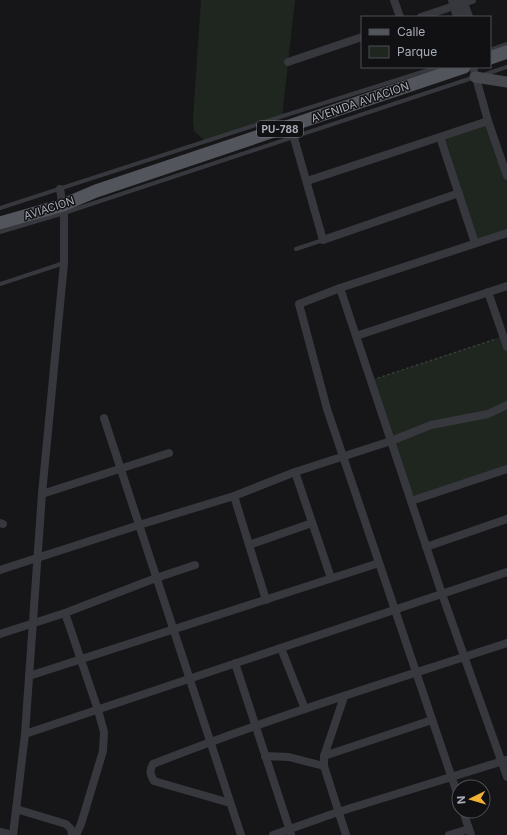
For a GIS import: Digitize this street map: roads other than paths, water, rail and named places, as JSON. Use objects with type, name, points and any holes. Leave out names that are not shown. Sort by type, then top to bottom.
[{"type":"main road","points":[[491,59],[507,52]]},
{"type":"main road","points":[[491,59],[507,59]]},
{"type":"main road","name":"AVENIDA AVIACION","points":[[96,191],[461,68]]},
{"type":"main road","points":[[474,72],[507,82]]},
{"type":"main road","name":"AVIACION","points":[[0,223],[62,201],[96,191]]},
{"type":"main road","points":[[0,215],[62,201]]},
{"type":"street","points":[[394,0],[400,16]]},
{"type":"street","points":[[423,16],[461,2]]},
{"type":"street","points":[[458,16],[461,2]]},
{"type":"street","points":[[461,2],[468,16]]},
{"type":"street","points":[[288,62],[361,37]]},
{"type":"street","points":[[474,72],[488,121],[507,176]]},
{"type":"street","points":[[307,181],[488,121]]},
{"type":"street","points":[[440,137],[475,243]]},
{"type":"street","points":[[294,138],[323,240],[459,193]]},
{"type":"street","points":[[0,832],[13,835],[25,734],[42,494],[64,263],[62,201]]},
{"type":"street","points":[[452,779],[327,408],[299,304],[340,288],[507,233]]},
{"type":"street","points":[[356,336],[507,286]]},
{"type":"street","points":[[340,288],[442,594],[504,761],[507,777]]},
{"type":"street","points":[[488,292],[507,347]]},
{"type":"street","points":[[0,570],[234,496],[295,472],[391,441],[431,425],[488,414],[507,405]]},
{"type":"street","points":[[104,418],[119,468],[241,835]]},
{"type":"street","points":[[42,494],[169,453]]},
{"type":"street","points":[[411,501],[507,469]]},
{"type":"street","points":[[295,472],[331,578]]},
{"type":"street","points":[[234,496],[266,600]]},
{"type":"street","points":[[426,547],[507,519]]},
{"type":"street","points":[[249,545],[312,523]]},
{"type":"street","points":[[29,676],[379,563]]},
{"type":"street","points":[[0,634],[65,613],[156,578],[195,565]]},
{"type":"street","points":[[25,734],[507,572]]},
{"type":"street","points":[[65,613],[104,732],[103,751],[81,824],[76,835]]},
{"type":"street","points":[[230,802],[154,781],[150,775],[150,770],[153,764],[210,742],[416,672],[507,643]]},
{"type":"street","points":[[281,648],[305,709]]},
{"type":"street","points":[[235,663],[290,832]]},
{"type":"street","points":[[344,697],[324,756],[324,766],[346,835]]},
{"type":"street","points":[[324,756],[432,720]]},
{"type":"street","points":[[265,756],[289,757],[324,766]]},
{"type":"street","points":[[273,835],[290,832],[338,812],[451,776],[504,761]]},
{"type":"street","points":[[16,810],[66,824],[71,829],[72,835]]},
{"type":"street","points":[[449,835],[470,832],[466,819]]},
{"type":"lane","points":[[491,50],[507,44]]},
{"type":"lane","points":[[0,208],[62,201],[294,138],[474,72],[507,67]]},
{"type":"lane","points":[[0,232],[62,201],[290,114],[435,68]]},
{"type":"lane","points":[[296,249],[323,240]]},
{"type":"lane","points":[[0,284],[64,263]]}]
